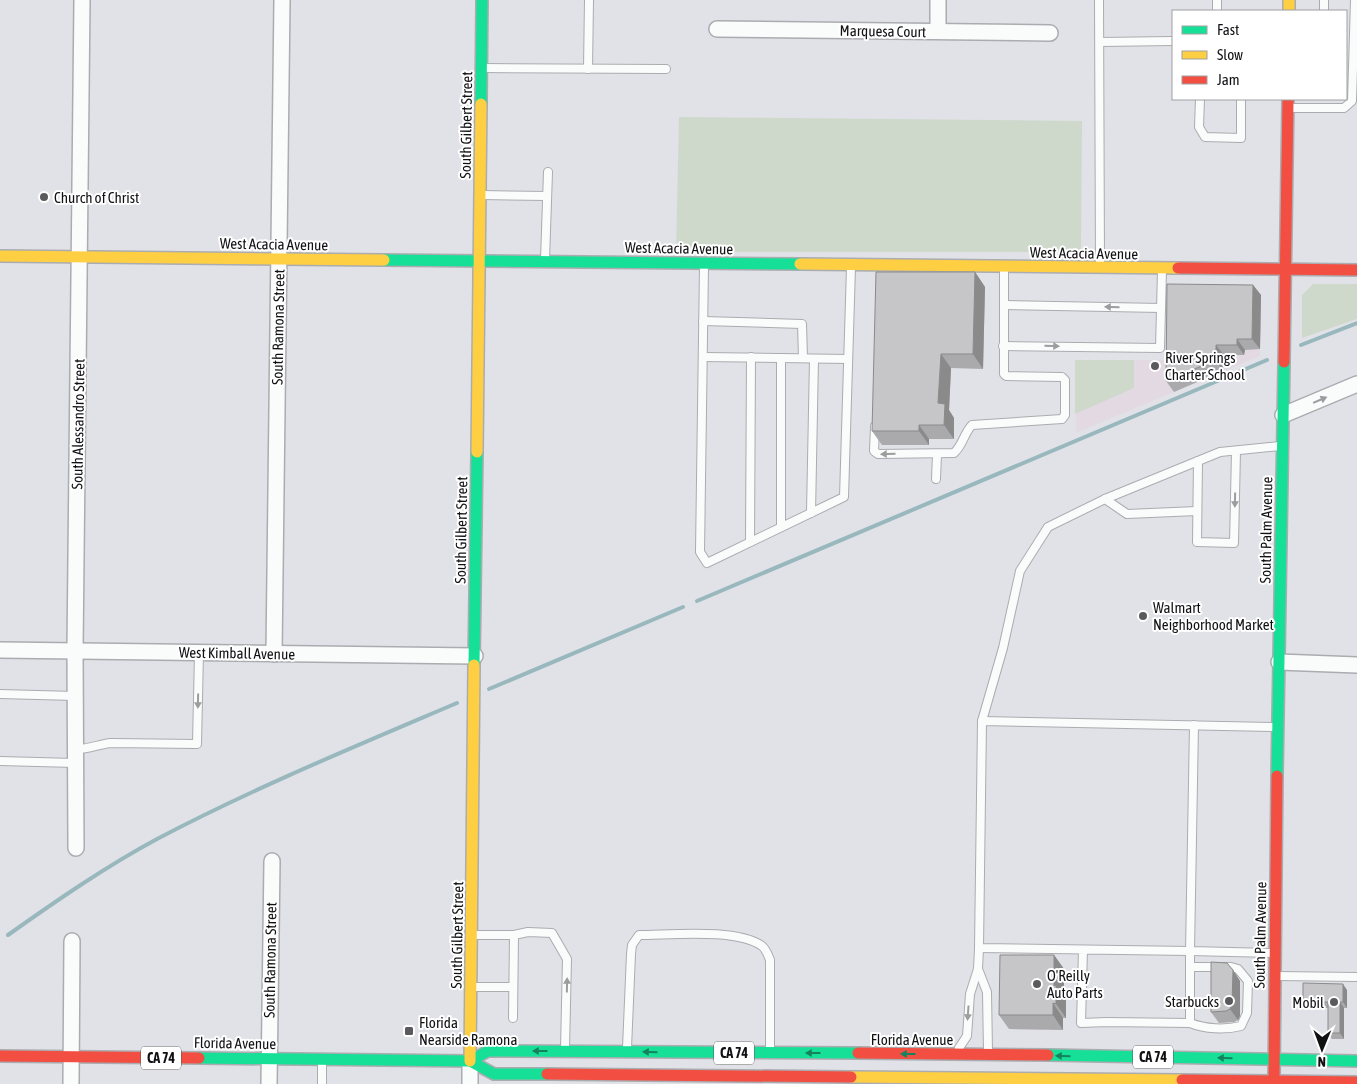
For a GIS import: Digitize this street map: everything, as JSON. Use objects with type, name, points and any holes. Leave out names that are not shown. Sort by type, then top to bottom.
[{"type":"street","name":"South Alessandro Street","points":[[76,848],[75,650],[82,0]]},
{"type":"street","name":"South Ramona Street","points":[[274,654],[282,0]]},
{"type":"street","name":"South Gilbert Street","points":[[470,1061],[482,0]]},
{"type":"street","points":[[938,0],[938,31]]},
{"type":"street","name":"Marquesa Court","points":[[717,29],[1050,33]]},
{"type":"street","name":"South Palm Avenue","points":[[1274,1083],[1274,953],[1288,103]]},
{"type":"street","name":"West Acacia Avenue","points":[[0,256],[851,265],[877,270],[1004,267],[1357,270]]},
{"type":"street","points":[[1283,415],[1357,384]]},
{"type":"street","name":"West Kimball Avenue","points":[[0,650],[475,656]]},
{"type":"street","points":[[1279,662],[1357,664]]},
{"type":"street","name":"South Ramona Street","points":[[269,1084],[272,861]]},
{"type":"street","points":[[71,1084],[72,940]]},
{"type":"street","name":"Florida Avenue","points":[[470,1061],[488,1051],[988,1054],[1357,1061]]},
{"type":"street","points":[[665,1080],[666,1069],[671,1063],[744,1063],[770,1053]]},
{"type":"street","points":[[861,1081],[862,1053]]},
{"type":"street","name":"Florida Avenue","points":[[0,1056],[470,1061],[494,1074],[573,1079],[1093,1080],[1113,1082]]},
{"type":"street","points":[[470,1061],[470,1084]]},
{"type":"street","points":[[1113,1082],[1357,1082]]},
{"type":"lane","points":[[588,69],[589,0]]},
{"type":"lane","points":[[1100,0],[1100,268]]},
{"type":"lane","points":[[1288,103],[1322,108],[1344,108],[1352,101],[1354,0]]},
{"type":"lane","points":[[1100,42],[1172,41]]},
{"type":"lane","points":[[481,68],[666,69]]},
{"type":"lane","points":[[1200,100],[1200,127],[1205,137],[1241,138],[1241,100]]},
{"type":"lane","points":[[1322,100],[1322,108]]},
{"type":"lane","points":[[545,262],[548,172]]},
{"type":"lane","points":[[480,195],[547,196]]},
{"type":"lane","points":[[704,264],[700,552],[707,563],[844,497],[851,265]]},
{"type":"lane","points":[[875,413],[874,451],[878,454],[954,453],[960,448],[967,430],[972,425],[1062,419],[1064,415],[1065,380],[1062,377],[1006,376],[1004,374],[1004,267]]},
{"type":"lane","points":[[1003,346],[1160,348],[1162,268]]},
{"type":"lane","points":[[1004,305],[1161,308]]},
{"type":"lane","points":[[703,321],[802,324],[803,358]]},
{"type":"lane","points":[[702,357],[848,359]]},
{"type":"lane","points":[[750,542],[751,357]]},
{"type":"lane","points":[[781,358],[781,527]]},
{"type":"lane","points":[[812,513],[814,358]]},
{"type":"lane","points":[[955,1054],[967,1036],[970,994],[978,969],[982,722],[1003,648],[1020,571],[1048,527],[1105,499],[1220,452],[1282,446]]},
{"type":"lane","points":[[1198,460],[1197,542],[1234,543],[1236,451]]},
{"type":"lane","points":[[936,479],[937,454]]},
{"type":"lane","points":[[1105,499],[1127,514],[1197,511]]},
{"type":"lane","points":[[0,761],[75,756],[84,749],[99,744],[197,744],[199,653]]},
{"type":"lane","points":[[0,694],[75,696]]},
{"type":"lane","points":[[982,722],[1278,727]]},
{"type":"lane","points":[[1190,1023],[1194,725]]},
{"type":"lane","points":[[472,935],[514,935],[528,932],[552,933],[567,959],[565,1051]]},
{"type":"lane","points":[[512,1018],[514,935]]},
{"type":"lane","points":[[627,1052],[630,954],[632,945],[639,935],[729,935],[746,939],[764,947],[770,960],[770,1053]]},
{"type":"lane","points":[[978,948],[1274,953]]},
{"type":"lane","points":[[1083,950],[1081,1024],[1107,1022],[1190,1023],[1200,1027],[1232,1028],[1241,1026],[1247,1013],[1248,981],[1238,969],[1231,967],[1190,967]]},
{"type":"lane","points":[[978,969],[987,992],[988,1054]]},
{"type":"lane","points":[[1274,976],[1357,977]]},
{"type":"lane","points":[[471,987],[513,987]]},
{"type":"lane","points":[[322,1060],[322,1084]]},
{"type":"shaded area","points":[[679,117],[1082,121],[1081,250],[1061,252],[676,252]]},
{"type":"shaded area","points":[[1313,284],[1357,284],[1357,319],[1302,338],[1302,295]]},
{"type":"shaded area","name":"River Springs Charter School","points":[[1175,294],[1261,295],[1260,356],[1076,433],[1075,360],[1174,360]]},
{"type":"shaded area","points":[[1075,360],[1134,360],[1134,388],[1075,414]]},
{"type":"building","points":[[876,272],[975,272],[973,354],[941,354],[938,403],[945,404],[944,425],[919,425],[919,431],[872,431]]},
{"type":"building","points":[[1167,284],[1253,285],[1252,339],[1237,339],[1237,345],[1216,345],[1216,360],[1166,381]]},
{"type":"building","name":"O'Reilly Auto Parts","points":[[1000,955],[1054,955],[1056,1004],[1053,1003],[1053,1015],[999,1015]]},
{"type":"building","points":[[1211,962],[1227,963],[1233,970],[1232,1005],[1226,1011],[1211,1012]]},
{"type":"building","points":[[1303,983],[1343,984],[1343,1002],[1340,1002],[1340,1033],[1328,1033],[1328,1002],[1303,1002]]},
{"type":"waterway","points":[[1301,345],[1357,323]]},
{"type":"waterway","points":[[697,601],[1267,360]]},
{"type":"waterway","points":[[489,689],[683,607]]},
{"type":"waterway","points":[[8,935],[100,873],[157,839],[268,785],[457,703]]},
{"type":"traffic: fast","points":[[481,104],[482,0]]},
{"type":"traffic: fast","points":[[384,260],[800,264]]},
{"type":"traffic: fast","points":[[1277,776],[1284,362]]},
{"type":"traffic: fast","points":[[474,665],[477,452]]},
{"type":"traffic: fast","points":[[470,1061],[488,1051],[858,1053]]},
{"type":"traffic: fast","points":[[1048,1055],[1357,1061]]},
{"type":"traffic: fast","points":[[199,1058],[470,1061],[494,1074],[547,1074]]},
{"type":"traffic: slow","points":[[1289,0],[1289,10]]},
{"type":"traffic: slow","points":[[477,452],[481,104]]},
{"type":"traffic: slow","points":[[0,256],[384,260]]},
{"type":"traffic: slow","points":[[800,264],[1178,268]]},
{"type":"traffic: slow","points":[[470,1061],[474,665]]},
{"type":"traffic: slow","points":[[851,1077],[1182,1080]]},
{"type":"traffic: jam","points":[[1284,362],[1288,100]]},
{"type":"traffic: jam","points":[[1178,268],[1357,270]]},
{"type":"traffic: jam","points":[[1274,1078],[1277,776]]},
{"type":"traffic: jam","points":[[858,1053],[1048,1055]]},
{"type":"traffic: jam","points":[[0,1056],[199,1058]]},
{"type":"traffic: jam","points":[[547,1074],[851,1077]]},
{"type":"traffic: jam","points":[[1182,1080],[1357,1082]]},
{"type":"place","name":"Church of Christ","points":[[44,197]]},
{"type":"place","name":"River Springs Charter School","points":[[1155,366]]},
{"type":"place","name":"Walmart Neighborhood Market","points":[[1143,616]]},
{"type":"place","name":"O'Reilly Auto Parts","points":[[1037,984]]},
{"type":"place","name":"Starbucks","points":[[1229,1001]]},
{"type":"place","name":"Mobil","points":[[1334,1002]]},
{"type":"place","name":"Florida Nearside Ramona","points":[[409,1031]]}]
